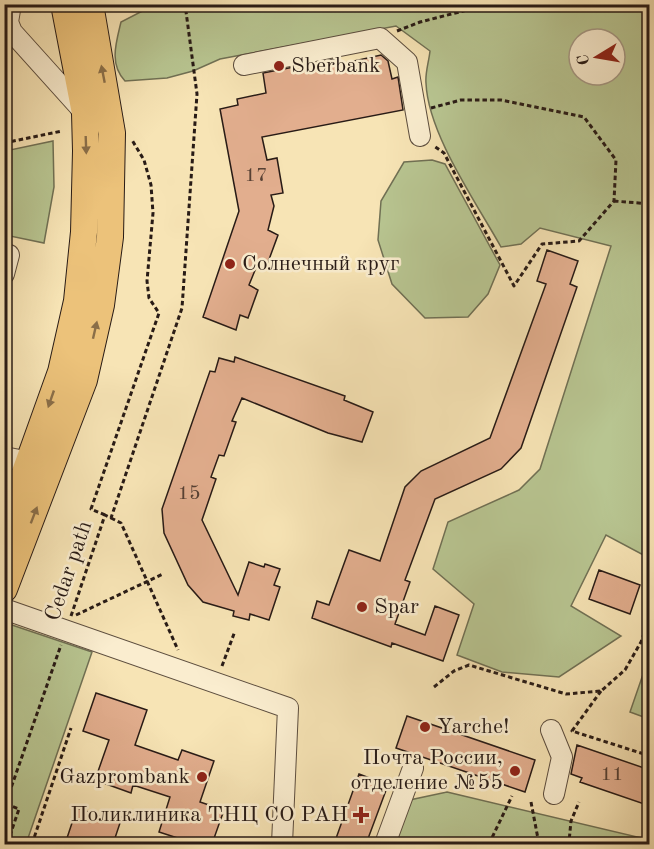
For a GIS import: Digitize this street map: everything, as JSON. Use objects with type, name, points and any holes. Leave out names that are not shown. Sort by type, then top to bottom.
[{"type":"main road","points":[[4,531],[60,372],[77,301],[86,194],[85,113],[64,4]]},
{"type":"main road","points":[[4,589],[84,380],[101,304],[110,237],[113,153],[110,109],[90,4]]},
{"type":"main road","points":[[85,113],[110,109]]},
{"type":"street","points":[[11,4],[8,28],[85,113]]},
{"type":"street","points":[[244,65],[380,38],[407,62],[420,136]]},
{"type":"street","points":[[4,274],[9,255]]},
{"type":"street","points":[[4,457],[30,462]]},
{"type":"street","points":[[4,609],[71,622],[288,708],[282,844]]},
{"type":"street","points":[[551,730],[562,757],[554,794]]},
{"type":"street","points":[[385,844],[412,768]]},
{"type":"path","name":"Cedar path","points":[[5,805],[71,622],[105,515],[111,518],[182,308],[197,94],[185,4]]},
{"type":"path","points":[[380,38],[420,22],[491,4]]},
{"type":"path","points":[[416,112],[461,100],[501,100],[584,117],[616,160],[614,201],[579,242],[542,244],[514,286],[444,153],[420,136]]},
{"type":"path","points":[[4,143],[62,131]]},
{"type":"path","points":[[105,515],[92,509],[159,313],[150,298],[147,281],[153,213],[151,185],[144,160],[128,132]]},
{"type":"path","points":[[614,201],[650,204]]},
{"type":"path","points":[[111,518],[121,524],[178,650]]},
{"type":"path","points":[[71,622],[163,574]]},
{"type":"path","points":[[650,618],[641,642],[625,670],[601,692],[572,731],[650,756]]},
{"type":"path","points":[[222,666],[235,631]]},
{"type":"path","points":[[434,687],[454,671],[469,665],[566,694],[601,692]]},
{"type":"path","points":[[32,844],[71,728]]},
{"type":"path","points":[[489,844],[512,796]]},
{"type":"path","points":[[531,801],[539,844]]},
{"type":"path","points":[[566,844],[569,842],[571,821],[579,802]]},
{"type":"path","points":[[5,805],[19,809],[7,844]]},
{"type":"green space","points":[[531,4],[534,7],[649,5],[649,558],[606,535],[571,606],[621,636],[559,677],[502,672],[457,655],[474,604],[433,569],[448,522],[519,490],[540,469],[611,246],[540,228],[521,244],[501,247],[455,167],[435,124],[426,83],[430,51],[396,26],[220,59],[193,71],[167,78],[125,81],[115,60],[121,22],[154,5]]},
{"type":"green space","points":[[53,141],[54,187],[44,243],[5,235],[5,151]]},
{"type":"green space","points":[[432,160],[445,164],[500,265],[488,294],[468,317],[425,318],[392,284],[378,240],[381,201],[404,162]]},
{"type":"green space","points":[[9,624],[92,652],[26,844],[5,844],[4,636]]},
{"type":"green space","points":[[649,657],[650,719],[630,712]]},
{"type":"green space","points":[[447,792],[650,840],[649,844],[390,844],[405,801]]},
{"type":"building","points":[[381,55],[388,61],[392,79],[398,77],[403,110],[262,137],[267,160],[277,158],[283,193],[271,195],[274,206],[268,230],[278,235],[267,265],[258,263],[249,285],[258,290],[248,318],[240,315],[236,330],[203,317],[239,211],[220,109],[238,105],[237,99],[266,93],[263,73],[335,59],[336,65]]},
{"type":"building","points":[[547,250],[578,261],[570,284],[577,287],[521,448],[501,469],[435,499],[405,580],[410,582],[395,624],[425,635],[435,606],[459,615],[443,661],[392,643],[391,647],[312,618],[317,601],[329,605],[349,550],[380,561],[405,487],[421,471],[490,438],[546,284],[537,281]]},
{"type":"building","points":[[235,357],[345,396],[344,400],[373,412],[362,442],[328,433],[242,398],[232,421],[236,422],[224,456],[219,455],[211,477],[216,479],[202,520],[238,595],[249,562],[280,569],[274,585],[280,587],[269,620],[250,614],[249,620],[233,616],[234,611],[203,602],[188,585],[164,533],[162,509],[210,371],[215,372],[219,358],[234,362]]},
{"type":"building","points":[[599,570],[640,585],[630,614],[589,599]]},
{"type":"building","points":[[96,693],[147,710],[135,745],[178,760],[182,750],[214,761],[200,802],[224,810],[212,844],[191,840],[190,842],[159,832],[170,797],[133,785],[131,793],[95,780],[109,740],[83,731]]},
{"type":"building","points":[[407,716],[535,760],[525,792],[396,748]]},
{"type":"building","points":[[577,745],[650,770],[650,806],[580,782],[582,778],[571,774]]},
{"type":"building","name":"Поликлиника ТНЦ СО РАН","points":[[359,774],[388,785],[366,844],[334,844]]},
{"type":"building","points":[[77,808],[105,818],[107,811],[122,817],[113,844],[65,844]]},
{"type":"place","name":"Sberbank","points":[[279,66]]},
{"type":"place","name":"Солнечный круг","points":[[230,264]]},
{"type":"place","name":"Spar","points":[[362,607]]},
{"type":"place","name":"Yarche!","points":[[425,727]]},
{"type":"place","name":"Почта России, отделение №55","points":[[515,771]]},
{"type":"place","name":"Gazprombank","points":[[202,777]]},
{"type":"place","name":"Поликлиника ТНЦ СО РАН","points":[[361,815]]}]
